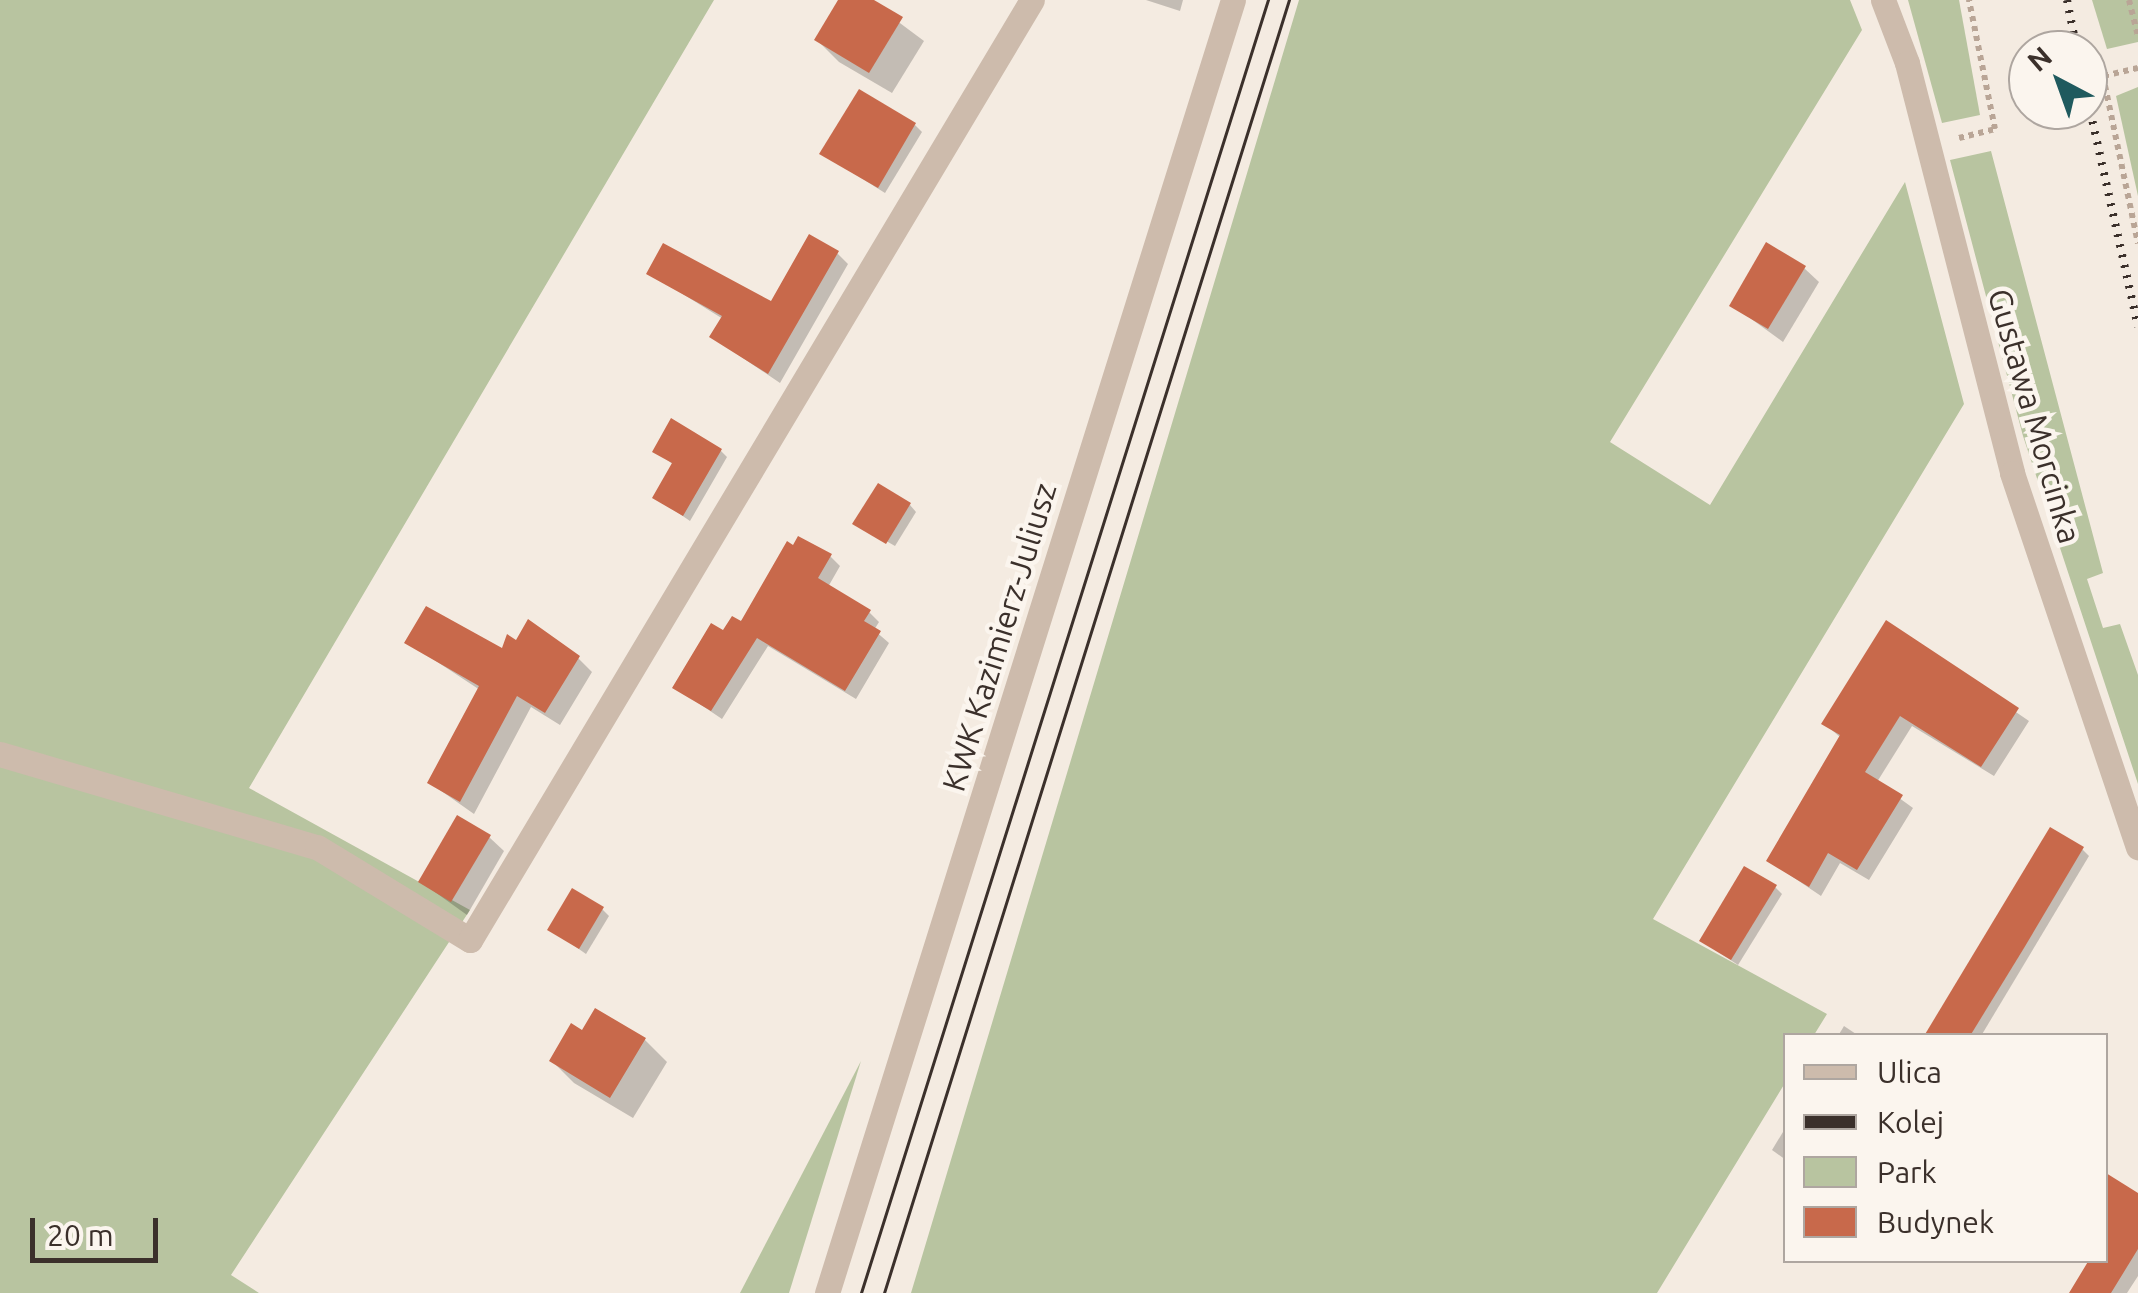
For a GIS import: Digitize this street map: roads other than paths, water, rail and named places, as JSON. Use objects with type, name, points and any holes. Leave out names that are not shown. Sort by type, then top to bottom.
[{"type":"street","points":[[0,754],[317,847],[470,940],[1032,0]]},
{"type":"street","name":"KWK Kazimierz-Juliusz","points":[[827,1293],[1233,0]]},
{"type":"street","name":"Gustawa Morcinka","points":[[1883,0],[1907,63],[2012,473],[2138,846]]},
{"type":"tram line","points":[[861,1293],[1268,0]]},
{"type":"tram line","points":[[884,1293],[1289,0]]},
{"type":"railway","points":[[2067,0],[2073,30]]},
{"type":"railway","points":[[2094,130],[2138,327]]}]
